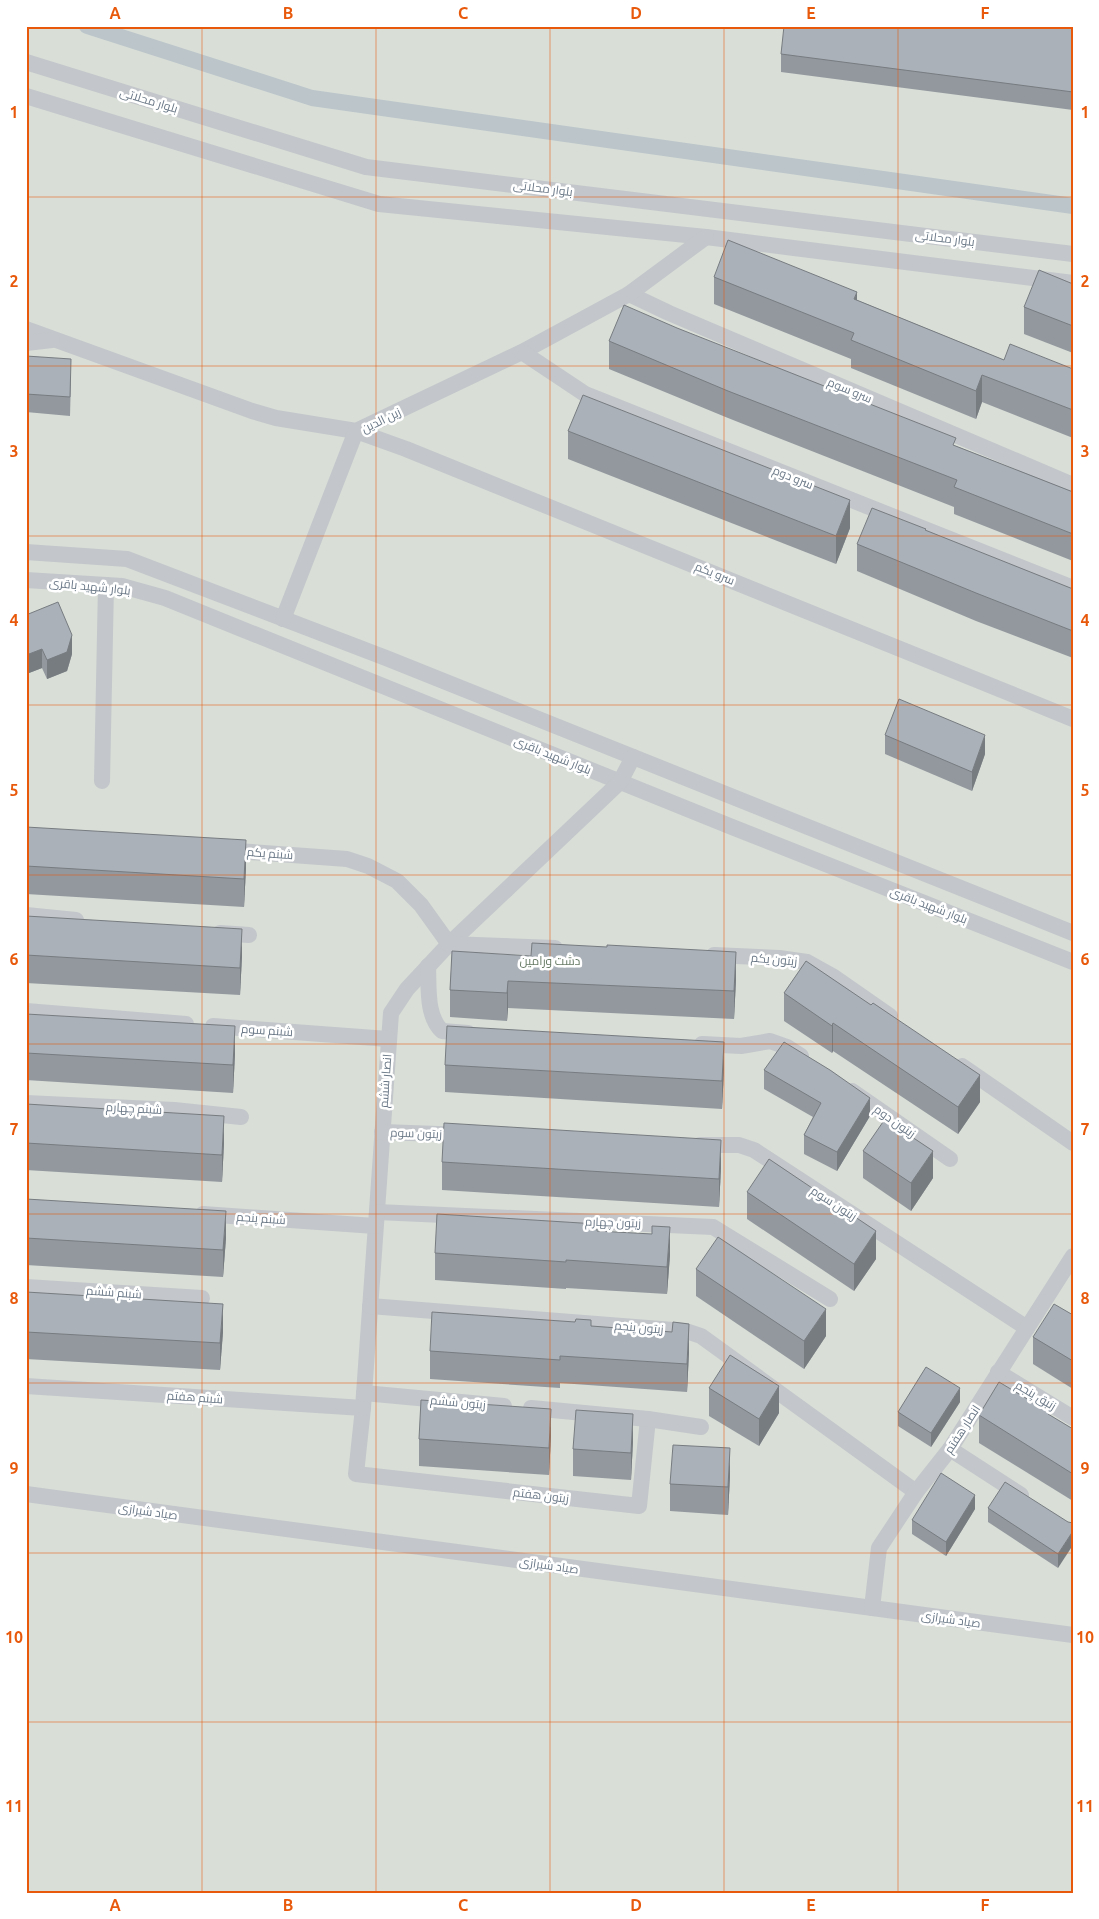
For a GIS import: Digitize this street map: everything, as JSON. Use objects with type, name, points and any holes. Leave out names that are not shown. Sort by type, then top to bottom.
[{"type":"street","name":"بلوار محلاتی","points":[[26,62],[366,166],[1073,254]]},
{"type":"street","points":[[26,96],[379,204],[706,237],[1073,282]]},
{"type":"street","points":[[706,237],[707,208]]},
{"type":"street","points":[[706,237],[750,260]]},
{"type":"street","name":"زین الدین","points":[[26,329],[252,411],[276,418],[356,431],[522,352],[629,294],[706,237]]},
{"type":"street","name":"سرو سوم","points":[[629,294],[669,313],[1073,485]]},
{"type":"street","points":[[26,343],[52,340]]},
{"type":"street","name":"سرو دوم","points":[[522,352],[585,394],[1073,588]]},
{"type":"street","points":[[283,619],[356,431]]},
{"type":"street","name":"سرو یکم","points":[[356,431],[415,452],[1073,719]]},
{"type":"street","points":[[26,552],[127,559],[633,757],[1073,933]]},
{"type":"street","name":"بلوار شهید باقری","points":[[26,580],[122,586],[165,598],[1073,962]]},
{"type":"street","points":[[102,781],[106,585]]},
{"type":"street","name":"انصار ششم","points":[[356,1474],[364,1401],[391,1013],[407,989],[428,966],[620,782],[633,757]]},
{"type":"street","name":"شبنم یکم","points":[[204,849],[347,859],[368,866],[396,881],[421,905],[450,944]]},
{"type":"street","points":[[26,915],[94,922]]},
{"type":"street","points":[[200,931],[248,935]]},
{"type":"street","points":[[450,944],[569,949]]},
{"type":"street","name":"زیتون یکم","points":[[699,955],[779,958],[807,962],[834,977],[906,1026]]},
{"type":"street","points":[[428,966],[432,1017],[436,1025],[442,1031],[482,1033]]},
{"type":"street","name":"شبنم سوم","points":[[26,1012],[388,1039]]},
{"type":"street","points":[[691,1044],[741,1046],[770,1041],[787,1047],[812,1064]]},
{"type":"street","points":[[945,1054],[1073,1143]]},
{"type":"street","name":"زیتون دوم","points":[[836,1080],[950,1159]]},
{"type":"street","name":"شبنم چهارم","points":[[26,1103],[174,1110],[241,1117]]},
{"type":"street","name":"زیتون سوم","points":[[382,1132],[480,1136]]},
{"type":"street","name":"زیتون سوم","points":[[685,1144],[739,1145],[754,1150],[1027,1328]]},
{"type":"street","name":"شبنم پنجم","points":[[191,1213],[376,1219]]},
{"type":"street","name":"زیتون چهارم","points":[[376,1219],[713,1227],[830,1299]]},
{"type":"street","name":"انصار هفتم","points":[[872,1608],[879,1548],[916,1492],[950,1449],[1073,1256]]},
{"type":"street","name":"شبنم ششم","points":[[26,1287],[202,1298]]},
{"type":"street","name":"زیتون پنجم","points":[[370,1306],[686,1331],[701,1336],[916,1492]]},
{"type":"street","name":"زنبق پنجم","points":[[998,1372],[1073,1418]]},
{"type":"street","name":"شبنم هفتم","points":[[26,1386],[364,1401]]},
{"type":"street","name":"زیتون ششم","points":[[364,1401],[648,1419],[701,1427]]},
{"type":"street","name":"زیتون هفتم","points":[[356,1474],[640,1506],[648,1419]]},
{"type":"street","points":[[950,1449],[1032,1502]]},
{"type":"street","name":"صیاد شیرازی","points":[[26,1494],[1073,1635]]},
{"type":"green space","name":"دشت ورامین","points":[[26,26],[1073,26],[1073,1893],[26,1893]]},
{"type":"building","points":[[784,26],[1073,26],[1073,92],[781,54]]},
{"type":"building","points":[[728,240],[857,292],[854,299],[1004,360],[1010,344],[1073,369],[1073,410],[982,375],[976,391],[851,340],[854,333],[714,277]]},
{"type":"building","points":[[1039,270],[1073,284],[1073,326],[1024,307]]},
{"type":"building","points":[[624,305],[677,328],[956,438],[953,445],[1073,492],[1073,534],[954,487],[957,480],[728,391],[609,341]]},
{"type":"building","points":[[26,356],[71,359],[70,397],[26,394]]},
{"type":"building","points":[[583,395],[850,500],[836,536],[568,431]]},
{"type":"building","points":[[872,508],[1073,589],[1073,631],[857,544]]},
{"type":"building","points":[[58,602],[72,635],[67,652],[47,660],[42,649],[29,654],[26,647],[26,615]]},
{"type":"building","points":[[899,699],[985,735],[972,772],[885,735]]},
{"type":"building","points":[[26,827],[246,840],[244,879],[26,866]]},
{"type":"building","points":[[26,916],[242,929],[240,968],[26,955]]},
{"type":"building","points":[[532,943],[736,952],[734,991],[508,981],[507,993],[450,990],[452,951],[531,956]]},
{"type":"building","points":[[806,961],[871,1005],[873,1003],[980,1075],[958,1107],[833,1023],[832,1026],[784,993]]},
{"type":"building","points":[[26,1014],[235,1026],[233,1065],[26,1053]]},
{"type":"building","points":[[447,1026],[724,1042],[722,1081],[445,1065]]},
{"type":"building","points":[[784,1042],[830,1070],[870,1098],[837,1152],[804,1135],[821,1103],[764,1070]]},
{"type":"building","points":[[26,1104],[224,1116],[222,1155],[26,1143]]},
{"type":"building","points":[[885,1119],[933,1151],[911,1183],[863,1151]]},
{"type":"building","points":[[444,1123],[721,1140],[719,1179],[442,1162]]},
{"type":"building","points":[[769,1159],[876,1231],[854,1264],[747,1192]]},
{"type":"building","points":[[26,1199],[226,1211],[223,1250],[26,1238]]},
{"type":"building","points":[[437,1214],[597,1224],[597,1231],[652,1234],[652,1226],[670,1227],[667,1267],[435,1253]]},
{"type":"building","points":[[718,1237],[826,1309],[804,1341],[696,1269]]},
{"type":"building","points":[[26,1292],[223,1304],[220,1343],[26,1332]]},
{"type":"building","points":[[1054,1304],[1073,1315],[1073,1361],[1033,1337]]},
{"type":"building","points":[[432,1312],[575,1322],[576,1319],[591,1320],[591,1326],[672,1332],[673,1322],[689,1324],[687,1364],[560,1356],[560,1360],[430,1351]]},
{"type":"building","points":[[730,1355],[779,1386],[759,1419],[709,1388]]},
{"type":"building","points":[[926,1367],[960,1388],[931,1433],[898,1412]]},
{"type":"building","points":[[999,1382],[1073,1429],[1073,1474],[979,1415]]},
{"type":"building","points":[[421,1400],[551,1409],[549,1448],[419,1439]]},
{"type":"building","points":[[576,1410],[633,1414],[631,1453],[573,1449]]},
{"type":"building","points":[[673,1445],[730,1448],[728,1487],[670,1484]]},
{"type":"building","points":[[941,1473],[975,1495],[946,1542],[912,1520]]},
{"type":"building","points":[[1005,1482],[1068,1522],[1073,1523],[1073,1531],[1058,1554],[988,1508]]},
{"type":"waterway","points":[[87,26],[312,98],[1073,206]]}]
